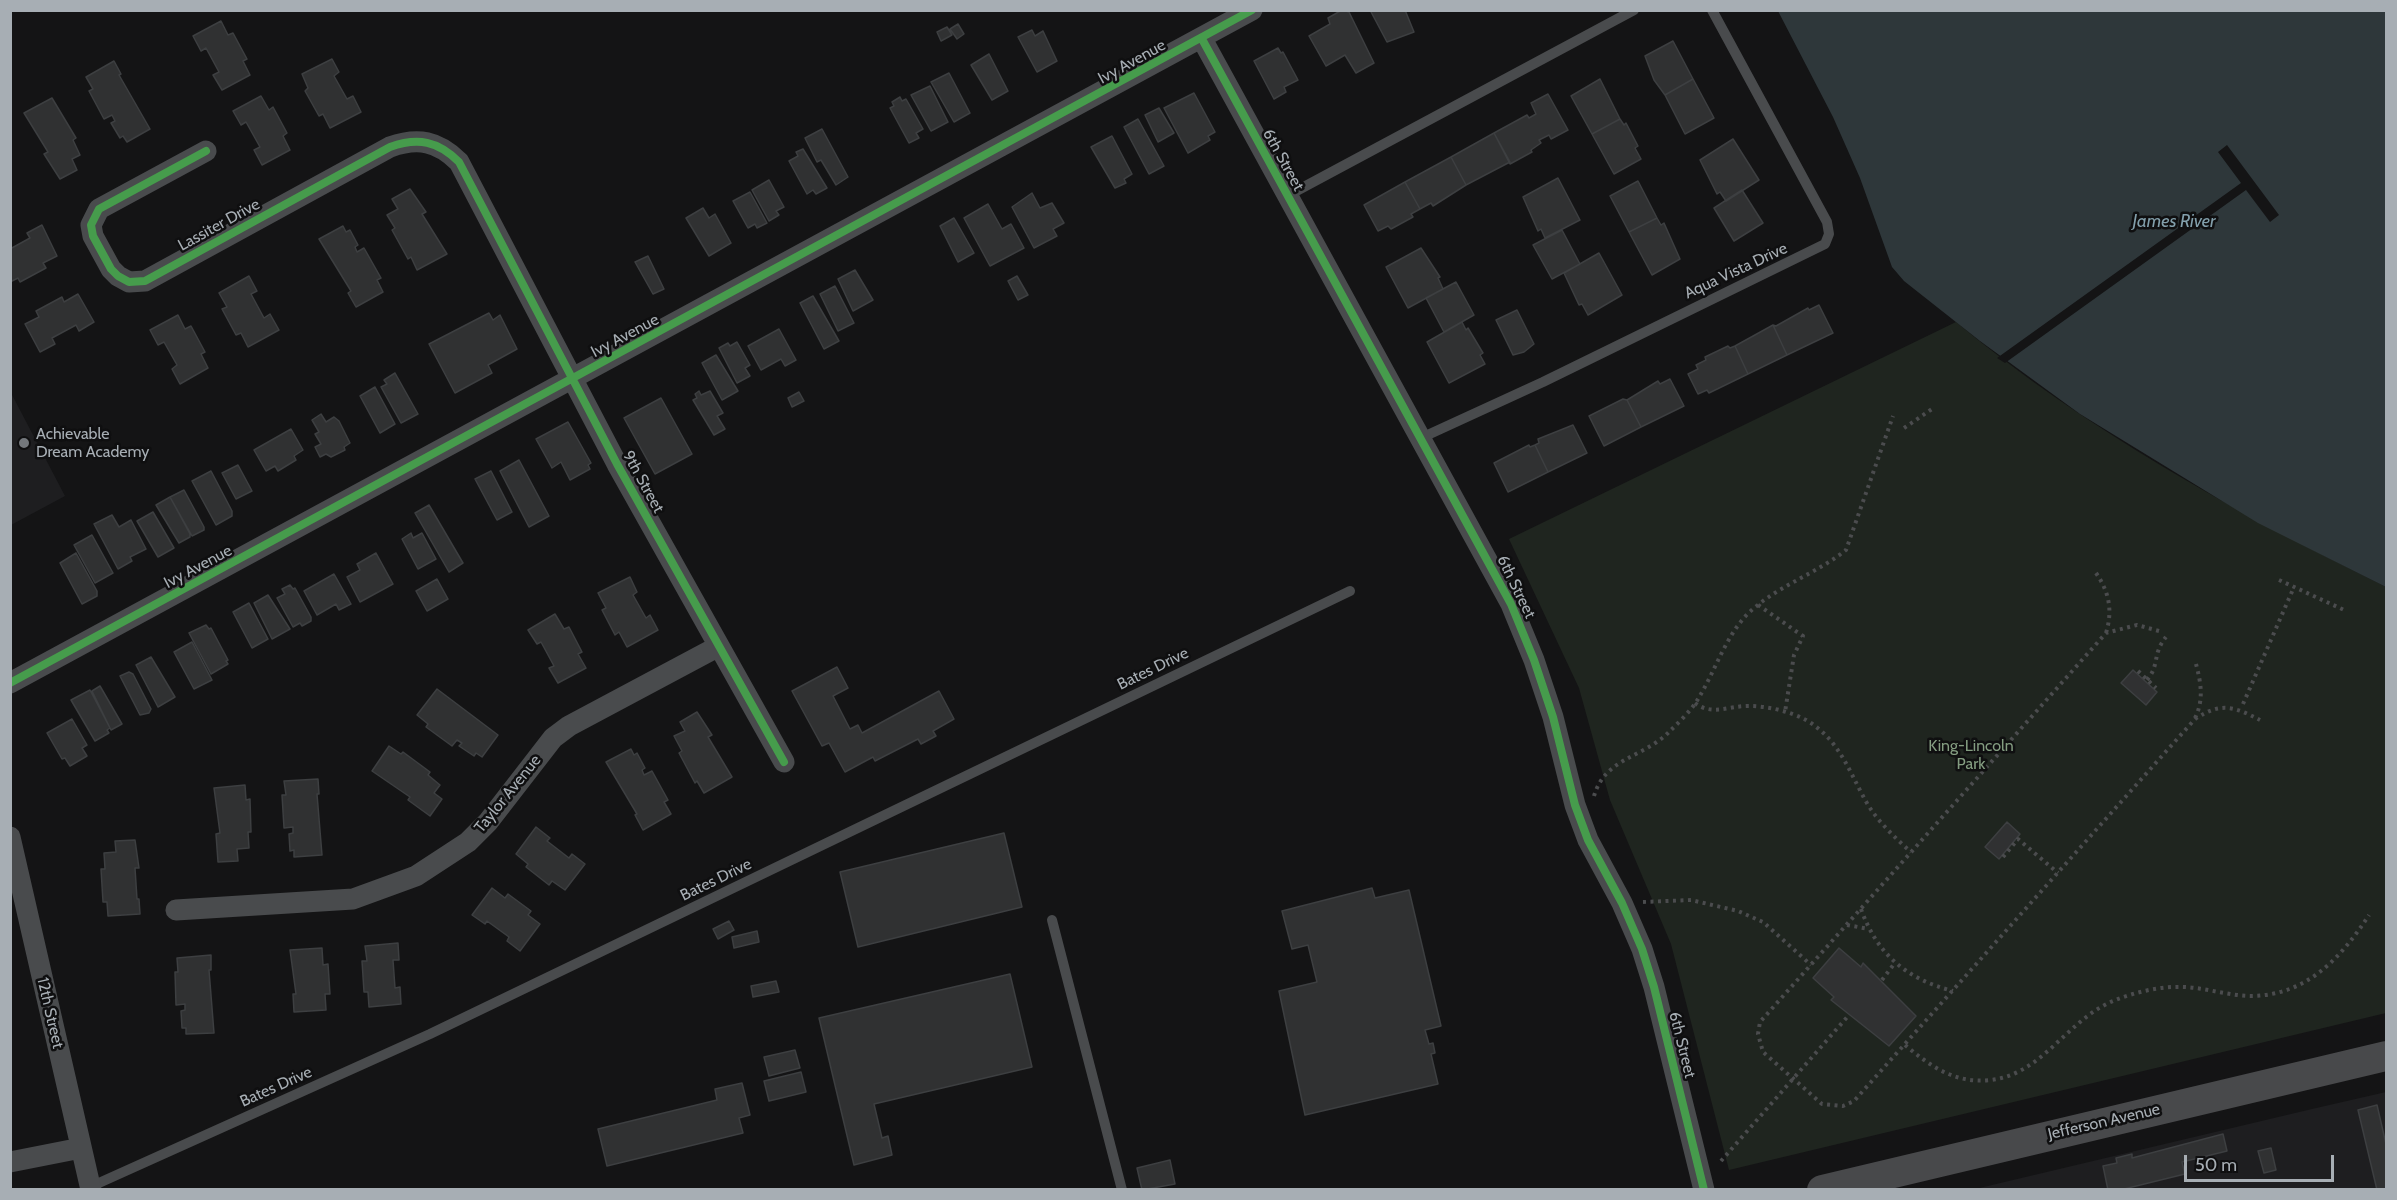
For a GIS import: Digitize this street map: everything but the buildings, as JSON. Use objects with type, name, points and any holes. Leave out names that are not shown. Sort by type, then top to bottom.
[{"type":"street","name":"Ivy Avenue","points":[[10,683],[1252,10]]},
{"type":"street","name":"6th Street","points":[[1202,39],[1510,604],[1534,660],[1553,717],[1575,805],[1588,840],[1622,903],[1654,987],[1704,1190]]},
{"type":"street","name":"Lassiter Drive","points":[[206,150],[99,208],[91,225],[93,236],[117,276],[129,282],[145,281],[390,147],[405,141],[434,143],[448,151],[459,162],[485,211]]},
{"type":"street","name":"9th Street","points":[[485,211],[572,380],[784,762]]},
{"type":"street","name":"Taylor Avenue","points":[[176,910],[353,899],[416,876],[475,835],[553,738],[569,726],[719,646]]},
{"type":"street","name":"12th Street","points":[[11,843],[90,1188]]},
{"type":"street","name":"Jefferson Avenue","points":[[1822,1190],[2386,1056]]},
{"type":"street","points":[[10,1161],[81,1148]]},
{"type":"lane","points":[[1287,196],[1634,10]]},
{"type":"lane","name":"Aqua Vista Drive","points":[[1421,438],[1543,382],[1825,244],[1829,234],[1827,222],[1712,10]]},
{"type":"lane","name":"Bates Drive","points":[[90,1188],[430,1034],[1350,591]]},
{"type":"lane","points":[[1052,920],[1122,1190]]},
{"type":"path","points":[[1904,429],[1935,408]]},
{"type":"path","points":[[1596,806],[1593,796],[1598,780],[1608,770],[1658,741],[1695,703],[1731,639],[1758,605],[1776,590],[1846,550],[1893,416]]},
{"type":"path","points":[[2096,573],[2103,584],[2110,604],[2106,633],[1760,1022],[1758,1034],[1764,1052],[1822,1104],[1843,1106],[1854,1101],[2195,719],[2212,708],[2232,707],[2260,720]]},
{"type":"path","points":[[2279,580],[2344,610]]},
{"type":"path","points":[[2242,704],[2294,587]]},
{"type":"path","points":[[1758,605],[1803,636],[1792,664],[1785,712]]},
{"type":"path","points":[[2106,633],[2138,625],[2159,631]]},
{"type":"path","points":[[2147,680],[2154,671],[2156,650],[2166,637]]},
{"type":"path","points":[[2195,719],[2201,702],[2202,688],[2196,664]]},
{"type":"path","points":[[2138,671],[2157,688]]},
{"type":"path","points":[[1695,703],[1703,710],[1712,711],[1747,706],[1785,712],[1807,721],[1829,738],[1843,755],[1863,797],[1876,815],[1911,852]]},
{"type":"path","points":[[2003,857],[2018,839],[2058,873]]},
{"type":"path","points":[[1639,893],[1644,903],[1671,899],[1691,900],[1738,911],[1763,922],[1811,965]]},
{"type":"path","points":[[1861,909],[1869,929],[1894,964],[1914,977],[1953,991]]},
{"type":"path","points":[[1905,1045],[1942,1072],[1971,1080],[2012,1077],[2038,1060],[2094,1010],[2132,995],[2165,988],[2185,987],[2251,996],[2295,988],[2323,971],[2351,943],[2369,915]]},
{"type":"path","points":[[1846,925],[1869,929]]},
{"type":"path","points":[[1882,980],[1894,964]]},
{"type":"path","points":[[1721,1161],[1849,1015]]},
{"type":"shaded area","name":"Achievable Dream Academy","points":[[10,391],[65,496],[11,525],[10,525]]},
{"type":"shaded area","points":[[2386,1092],[2386,1189],[1971,1190],[2312,1109]]},
{"type":"green space","name":"King-Lincoln Park","points":[[1956,322],[2006,361],[2110,434],[2218,499],[2386,587],[2386,1013],[1729,1170],[1671,944],[1610,800],[1579,688],[1509,539]]},
{"type":"water","name":"James River","points":[[1778,11],[2386,11],[2386,587],[2258,523],[2080,414],[1980,341],[1904,281],[1892,267],[1860,178],[1833,117]]},
{"type":"pier","points":[[2227,145],[2279,215],[2270,222],[2246,190],[2005,363],[1997,358],[2241,183],[2218,152]]},
{"type":"cycle path","points":[[10,683],[1252,10]]},
{"type":"cycle path","points":[[1202,39],[1511,604],[1534,660],[1553,717],[1575,805],[1588,840],[1622,903],[1642,949],[1654,987],[1704,1190]]},
{"type":"cycle path","points":[[206,151],[99,209],[91,225],[93,236],[111,269],[118,276],[129,282],[145,281],[390,147],[410,142],[427,143],[443,149],[459,162],[617,464],[784,762]]},
{"type":"place","name":"Achievable Dream Academy","points":[[24,443]]}]
